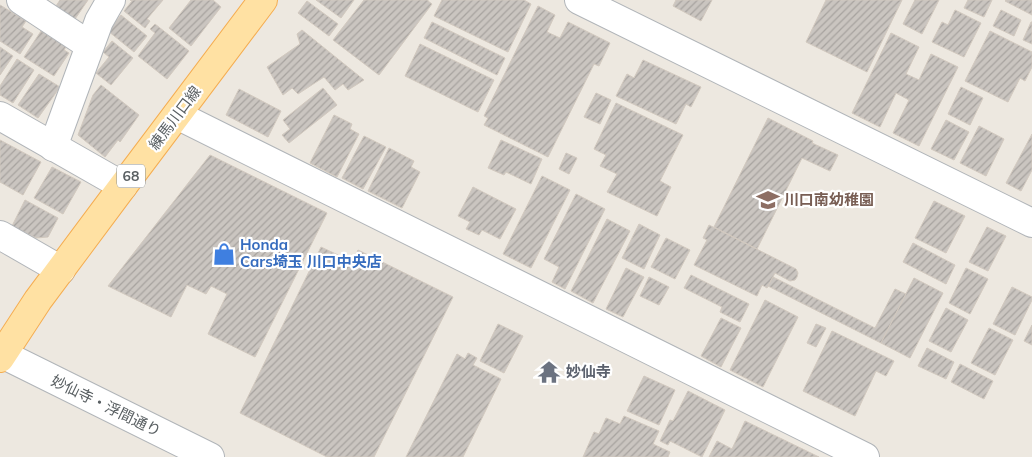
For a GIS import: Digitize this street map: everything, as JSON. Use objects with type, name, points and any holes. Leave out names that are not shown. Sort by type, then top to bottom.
[{"type":"main road","name":"練馬川口線","points":[[1,355],[38,300],[264,0]]},
{"type":"street","points":[[22,0],[90,45]]},
{"type":"street","points":[[53,147],[99,21],[111,0]]},
{"type":"street","points":[[579,0],[1032,224]]},
{"type":"street","points":[[176,115],[865,457]]},
{"type":"street","points":[[0,116],[123,186]]},
{"type":"street","points":[[0,236],[61,270]]},
{"type":"street","name":"妙仙寺・浮間通り","points":[[1,355],[210,457]]},
{"type":"building","points":[[60,0],[88,0],[75,19],[56,6]]},
{"type":"building","points":[[130,0],[163,0],[147,19],[150,21],[145,28],[124,11],[132,1]]},
{"type":"building","points":[[191,0],[213,0],[221,7],[191,46],[169,28]]},
{"type":"building","points":[[316,0],[354,0],[341,18]]},
{"type":"building","points":[[364,0],[428,0],[432,4],[379,75],[333,40]]},
{"type":"building","points":[[442,0],[524,0],[531,4],[508,52],[434,16]]},
{"type":"building","points":[[676,0],[712,0],[701,21],[673,6]]},
{"type":"building","points":[[826,0],[902,0],[867,72],[806,42]]},
{"type":"building","points":[[915,0],[939,0],[922,34],[903,24]]},
{"type":"building","points":[[968,0],[992,0],[984,17],[964,8]]},
{"type":"building","points":[[1032,0],[1032,15],[1005,1]]},
{"type":"building","points":[[307,1],[338,24],[329,36],[298,13]]},
{"type":"building","points":[[0,5],[26,21],[22,27],[33,34],[20,54],[0,41]]},
{"type":"building","points":[[538,6],[555,15],[547,32],[560,38],[568,22],[610,43],[599,66],[594,64],[548,157],[484,125],[488,118],[484,116]]},
{"type":"building","points":[[955,10],[981,23],[964,57],[932,42],[942,22],[948,25]]},
{"type":"building","points":[[1001,10],[1021,20],[1014,36],[993,26]]},
{"type":"building","points":[[121,15],[147,36],[134,52],[108,31]]},
{"type":"building","points":[[432,22],[505,58],[497,75],[424,38]]},
{"type":"building","points":[[1032,22],[1032,44],[1023,40]]},
{"type":"building","points":[[155,24],[189,51],[167,79],[138,56],[155,33],[150,29]]},
{"type":"building","points":[[302,30],[364,80],[348,90],[343,84],[335,90],[324,77],[298,94],[292,88],[283,95],[267,67],[300,44],[297,34]]},
{"type":"building","points":[[41,31],[66,47],[64,50],[69,53],[54,76],[24,57]]},
{"type":"building","points":[[990,31],[1032,52],[1032,67],[1025,81],[1020,78],[1008,102],[965,81]]},
{"type":"building","points":[[891,33],[919,47],[906,74],[919,80],[931,54],[958,67],[919,146],[893,133],[909,100],[896,93],[880,127],[852,113]]},
{"type":"building","points":[[112,41],[133,58],[111,85],[96,73],[109,57],[103,52]]},
{"type":"building","points":[[420,44],[494,80],[478,112],[405,76]]},
{"type":"building","points":[[0,47],[13,56],[0,75]]},
{"type":"building","points":[[17,59],[34,70],[13,103],[0,95],[0,86]]},
{"type":"building","points":[[643,60],[701,87],[691,107],[686,104],[676,124],[616,96],[627,74],[634,78]]},
{"type":"building","points":[[39,74],[60,87],[38,118],[18,105]]},
{"type":"building","points":[[101,85],[139,115],[120,142],[118,140],[105,157],[78,135],[93,95]]},
{"type":"building","points":[[961,87],[983,98],[970,125],[948,114]]},
{"type":"building","points":[[323,88],[337,105],[289,143],[282,135],[290,129],[283,120]]},
{"type":"building","points":[[239,89],[281,111],[268,137],[226,115]]},
{"type":"building","points":[[596,93],[611,100],[600,124],[584,117]]},
{"type":"building","points":[[616,103],[683,135],[660,181],[671,187],[657,216],[607,192],[617,174],[600,166],[606,155],[594,149]]},
{"type":"building","points":[[334,115],[352,124],[350,129],[359,134],[337,177],[310,163]]},
{"type":"building","points":[[768,118],[813,141],[812,143],[838,155],[830,171],[802,158],[757,249],[714,227]]},
{"type":"building","points":[[946,120],[969,132],[954,160],[931,149]]},
{"type":"building","points":[[979,126],[1004,139],[986,176],[960,163]]},
{"type":"building","points":[[1032,134],[1032,170],[1021,191],[1006,183]]},
{"type":"building","points":[[364,136],[386,147],[363,189],[342,178]]},
{"type":"building","points":[[0,140],[41,162],[23,195],[0,182]]},
{"type":"building","points":[[501,140],[542,159],[531,184],[506,172],[504,175],[488,168]]},
{"type":"building","points":[[389,148],[414,161],[411,167],[420,172],[402,208],[368,191]]},
{"type":"building","points":[[566,153],[577,158],[569,174],[559,169]]},
{"type":"building","points":[[210,155],[327,213],[255,357],[208,334],[227,294],[211,286],[206,294],[187,285],[171,317],[108,286]]},
{"type":"building","points":[[52,167],[81,182],[63,214],[34,198]]},
{"type":"building","points":[[542,176],[570,190],[531,268],[503,254]]},
{"type":"building","points":[[473,187],[516,209],[500,239],[482,230],[479,235],[466,229],[470,222],[458,216]]},
{"type":"building","points":[[576,194],[605,209],[565,289],[552,282],[559,267],[544,259]]},
{"type":"building","points":[[25,200],[58,218],[48,237],[36,238],[12,226]]},
{"type":"building","points":[[934,201],[965,216],[946,253],[915,238]]},
{"type":"building","points":[[607,219],[630,231],[593,303],[571,291]]},
{"type":"building","points":[[639,224],[660,235],[644,269],[622,258]]},
{"type":"building","points":[[709,225],[796,269],[797,277],[795,280],[790,281],[775,273],[767,288],[762,285],[757,296],[694,265],[707,240],[703,238]]},
{"type":"building","points":[[987,227],[1006,236],[988,271],[969,262]]},
{"type":"building","points":[[666,238],[690,250],[675,279],[651,267]]},
{"type":"building","points":[[913,243],[955,265],[946,284],[903,262]]},
{"type":"building","points":[[321,247],[353,262],[358,250],[453,297],[374,457],[327,457],[240,413]]},
{"type":"building","points":[[626,268],[644,277],[623,317],[606,309]]},
{"type":"building","points":[[966,268],[988,279],[970,314],[949,303]]},
{"type":"building","points":[[691,275],[749,304],[740,322],[720,312],[722,307],[684,288]]},
{"type":"building","points":[[649,277],[669,287],[659,305],[640,296]]},
{"type":"building","points":[[773,277],[875,328],[895,289],[906,294],[881,343],[768,286]]},
{"type":"building","points":[[914,278],[943,293],[910,358],[881,343]]},
{"type":"building","points":[[1012,287],[1032,297],[1015,335],[993,324]]},
{"type":"building","points":[[765,300],[798,317],[763,387],[730,370]]},
{"type":"building","points":[[946,308],[968,320],[951,352],[929,341]]},
{"type":"building","points":[[721,318],[741,328],[721,367],[701,356]]},
{"type":"building","points":[[498,324],[523,336],[504,373],[480,361]]},
{"type":"building","points":[[816,324],[826,328],[816,347],[807,343]]},
{"type":"building","points":[[1032,325],[1032,345],[1024,341]]},
{"type":"building","points":[[989,328],[1013,340],[995,375],[971,363]]},
{"type":"building","points":[[832,331],[894,361],[886,376],[876,371],[855,416],[803,391]]},
{"type":"building","points":[[927,348],[954,362],[946,379],[918,366]]},
{"type":"building","points":[[468,353],[477,358],[473,365],[501,379],[463,457],[406,457],[457,354],[465,359]]},
{"type":"building","points":[[960,364],[993,381],[984,399],[951,382]]},
{"type":"building","points":[[644,376],[675,390],[659,425],[627,411]]},
{"type":"building","points":[[688,391],[725,410],[702,457],[670,441],[668,445],[660,441],[670,420],[673,421]]},
{"type":"building","points":[[624,416],[659,431],[653,444],[670,452],[668,457],[583,457],[594,432],[599,434],[606,418],[620,424]]},
{"type":"building","points":[[745,421],[819,457],[709,457],[717,441],[732,449]]},
{"type":"place","name":"川口南幼稚園","points":[[768,200]]},
{"type":"place","name":"Honda Cars埼玉 川口中央店","points":[[224,254]]},
{"type":"place","name":"妙仙寺","points":[[549,372]]}]
